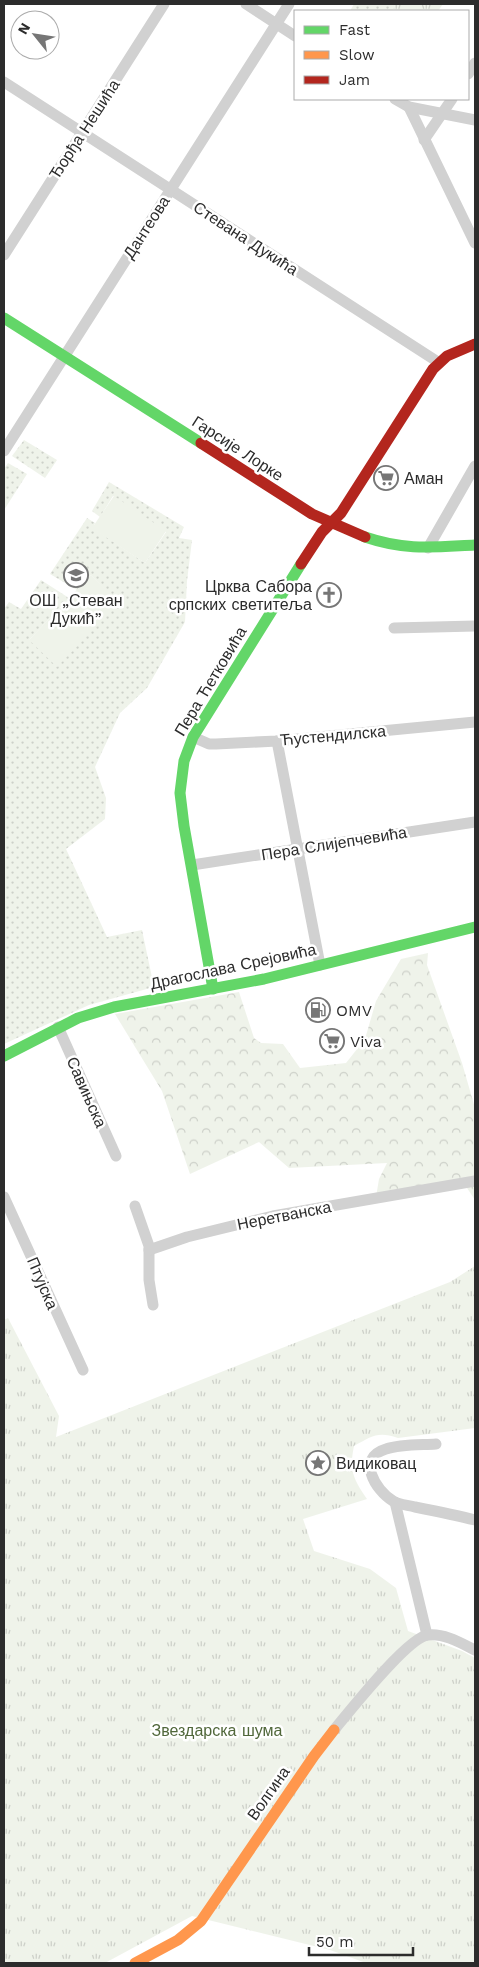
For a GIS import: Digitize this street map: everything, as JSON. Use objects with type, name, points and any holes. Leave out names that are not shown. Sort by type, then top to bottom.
[{"type":"street","name":"Ђорђа Нешића","points":[[4,255],[164,4]]},
{"type":"street","points":[[246,4],[294,35]]},
{"type":"street","name":"Дантеова","points":[[4,451],[289,4]]},
{"type":"street","name":"Стевана Дукића","points":[[4,82],[438,362]]},
{"type":"street","points":[[397,100],[409,107],[475,120]]},
{"type":"street","points":[[424,140],[451,100]]},
{"type":"street","points":[[409,107],[475,243]]},
{"type":"street","name":"Гарсије Лорке","points":[[4,318],[312,514],[330,523],[363,537],[403,548],[475,545]]},
{"type":"street","name":"Пера Ћетковића","points":[[213,989],[184,826],[180,793],[184,761],[193,738],[322,532],[341,513],[426,377],[438,362],[456,350],[475,344]]},
{"type":"street","points":[[428,548],[475,466]]},
{"type":"street","points":[[394,628],[475,626]]},
{"type":"street","name":"Ћустендилска","points":[[193,738],[209,744],[277,741],[475,722]]},
{"type":"street","points":[[277,741],[296,849],[320,965]]},
{"type":"street","name":"Пера Слијепчевића","points":[[192,865],[475,822]]},
{"type":"street","name":"Драгослава Срејовића","points":[[4,1056],[78,1018],[114,1007],[213,989],[475,927]]},
{"type":"street","name":"Савињска","points":[[58,1028],[116,1156]]},
{"type":"street","name":"Неретванска","points":[[149,1250],[187,1236],[273,1216],[475,1181]]},
{"type":"street","name":"Птујска","points":[[4,1197],[82,1370]]},
{"type":"street","points":[[135,1206],[149,1250],[149,1280],[153,1305]]},
{"type":"street","points":[[436,1444],[388,1448],[376,1454],[371,1466],[371,1475],[378,1488],[394,1502],[475,1520]]},
{"type":"street","points":[[394,1502],[427,1634],[449,1638],[475,1650]]},
{"type":"street","name":"Волгина","points":[[135,1963],[180,1939],[201,1921],[309,1763],[334,1730],[408,1647],[427,1634]]},
{"type":"green space","points":[[354,4],[395,4],[393,10],[351,10]]},
{"type":"green space","points":[[395,4],[443,4],[439,10],[393,10]]},
{"type":"green space","points":[[24,440],[57,460],[45,478],[12,456]]},
{"type":"green space","points":[[8,463],[27,474],[4,510],[4,469]]},
{"type":"green space","points":[[109,482],[184,527],[179,538],[192,540],[185,622],[147,688],[120,713],[95,767],[106,798],[105,819],[66,849],[107,937],[142,930],[154,987],[89,1005],[4,1044],[4,609],[9,602],[21,609],[41,580],[69,598],[29,640],[119,603],[91,575],[77,590],[50,574],[87,518],[95,523],[93,528],[145,563],[166,532],[113,496],[100,517],[92,511]]},
{"type":"green space","points":[[114,496],[166,531],[145,563],[92,528]]},
{"type":"green space","points":[[91,575],[119,602],[57,667],[29,640]]},
{"type":"green space","points":[[428,953],[427,965],[462,1063],[475,1108],[475,1200],[465,1185],[376,1197],[379,1179],[387,1163],[289,1168],[259,1142],[190,1174],[162,1091],[115,1014],[239,992],[254,1038],[261,1043],[283,1044],[300,1068],[346,1063],[365,1039],[376,1001],[401,959]]},
{"type":"green space","name":"Звездарска шума","points":[[475,1266],[475,1428],[398,1438],[380,1435],[354,1446],[353,1474],[358,1486],[367,1499],[303,1519],[314,1551],[370,1569],[396,1588],[408,1631],[462,1651],[475,1658],[475,1963],[366,1963],[330,1950],[192,1916],[105,1963],[4,1963],[4,1320],[8,1318],[59,1416],[56,1437],[450,1282]]},
{"type":"traffic: fast","points":[[4,318],[201,443]]},
{"type":"traffic: fast","points":[[365,537],[407,546],[475,545]]},
{"type":"traffic: fast","points":[[213,989],[184,826],[180,793],[184,761],[193,737],[301,564]]},
{"type":"traffic: fast","points":[[4,1056],[78,1018],[114,1007],[264,979],[475,927]]},
{"type":"traffic: slow","points":[[135,1963],[178,1940],[201,1921],[314,1756],[334,1730]]},
{"type":"traffic: jam","points":[[301,564],[322,532],[341,513],[433,369],[447,356],[475,344]]},
{"type":"traffic: jam","points":[[201,443],[312,514],[365,537]]},
{"type":"place","name":"Аман","points":[[386,478]]},
{"type":"place","name":"ОШ „Стеван Дукић”","points":[[76,575]]},
{"type":"place","name":"Црква Сабора српских светитеља","points":[[329,595]]},
{"type":"place","name":"OMV","points":[[318,1010]]},
{"type":"place","name":"Viva","points":[[332,1041]]},
{"type":"place","name":"Видиковац","points":[[318,1463]]}]
